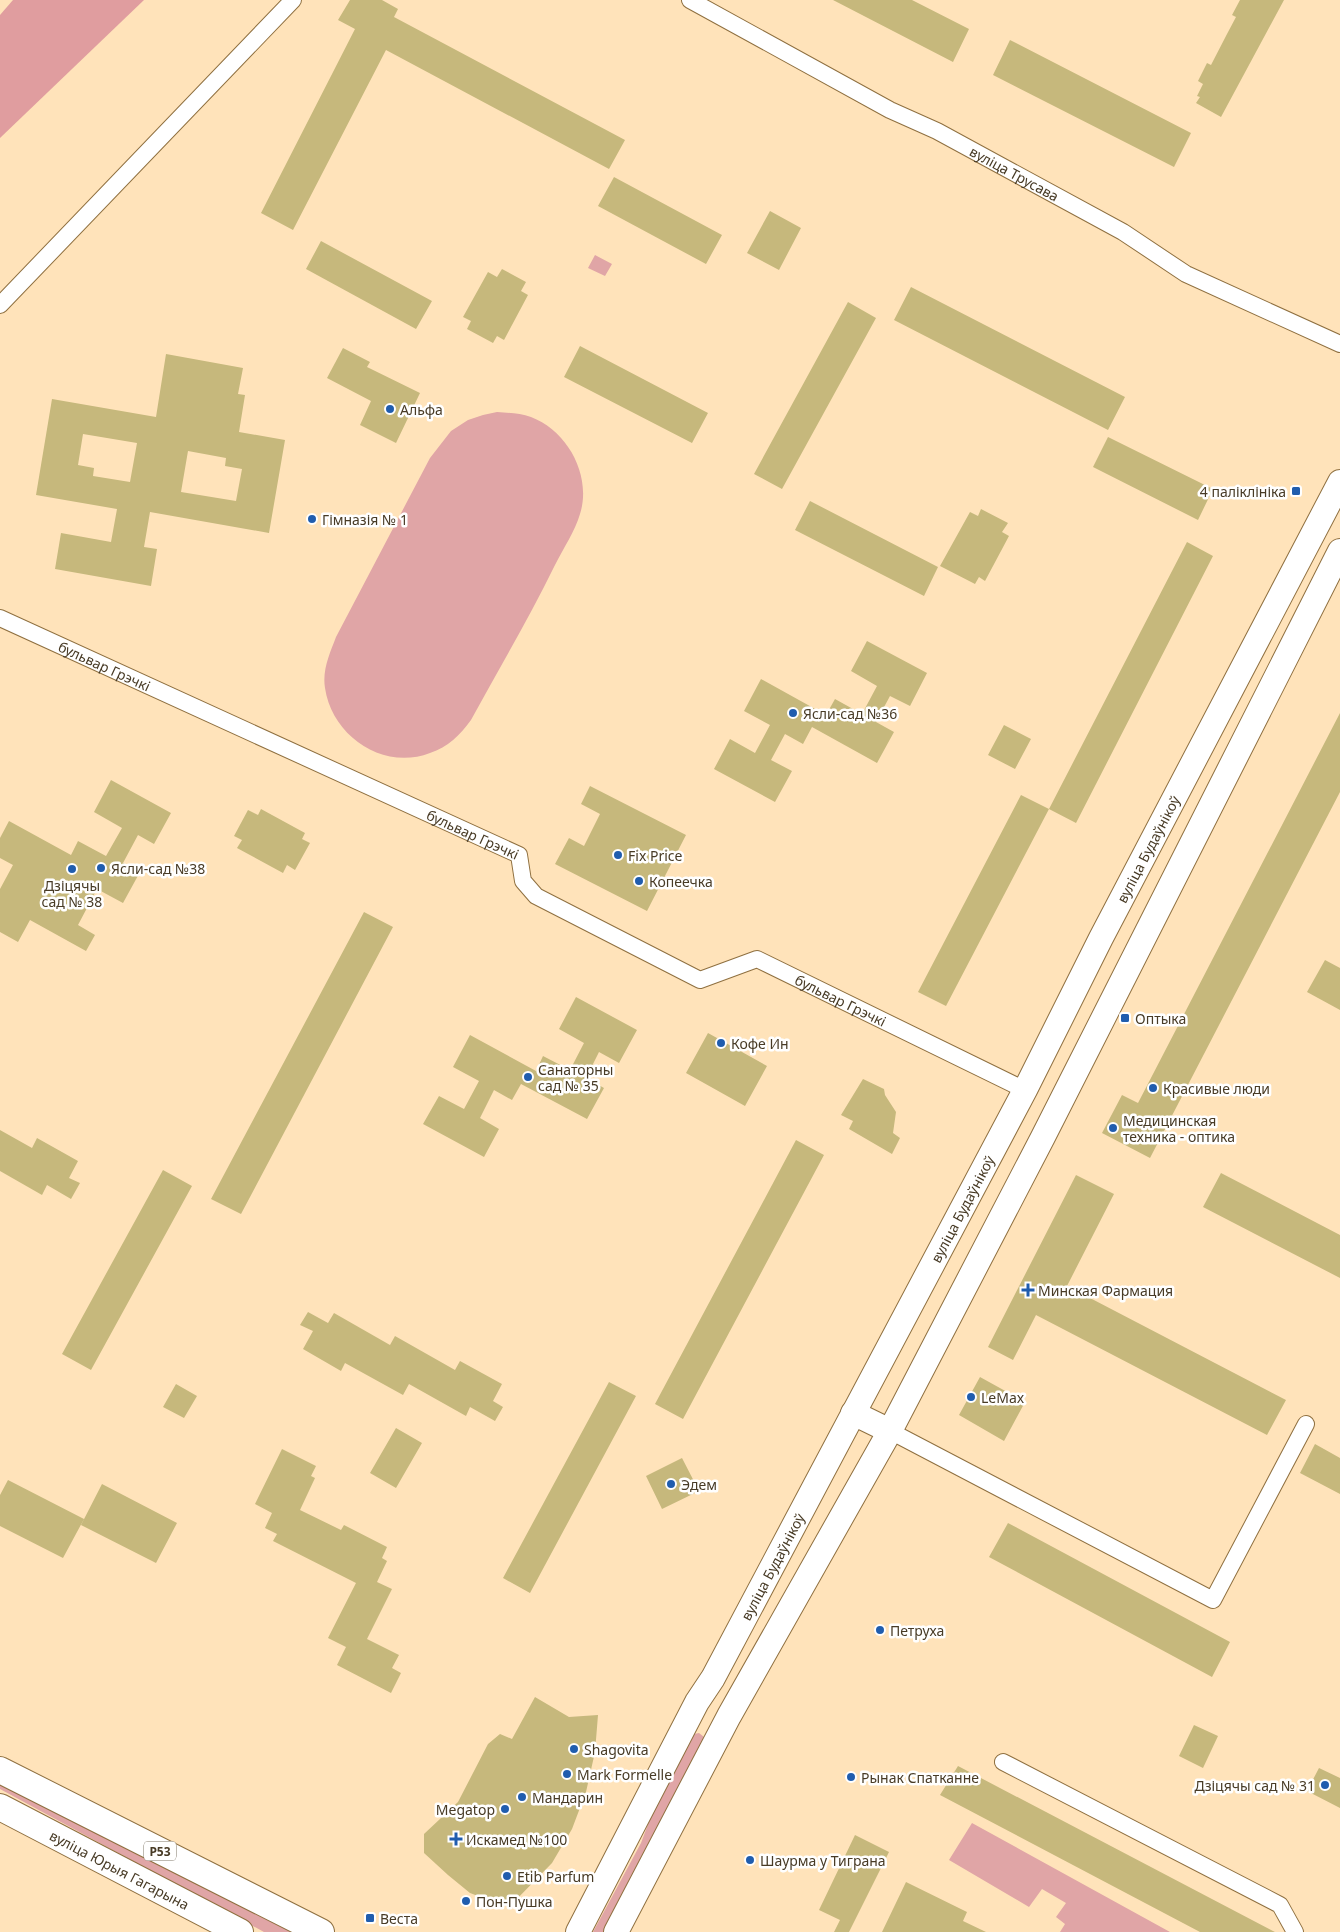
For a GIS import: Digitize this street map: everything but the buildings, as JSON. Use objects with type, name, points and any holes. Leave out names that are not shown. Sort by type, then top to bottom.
[{"type":"main road","name":"Р53","points":[[0,1770],[321,1932]]},
{"type":"main road","name":"вуліца Юрыя Гагарына","points":[[0,1807],[240,1932]]},
{"type":"street","points":[[0,305],[293,0]]},
{"type":"street","name":"вуліца Трусава","points":[[690,0],[890,110],[937,131],[1123,232],[1186,274],[1340,344]]},
{"type":"street","name":"вуліца Будаўнікоў","points":[[578,1932],[697,1702],[713,1678],[1025,1090],[1101,938],[1340,482]]},
{"type":"street","points":[[616,1932],[729,1716],[890,1431],[1043,1137],[1340,551]]},
{"type":"street","name":"бульвар Грэчкі","points":[[0,618],[519,855],[523,882],[536,896],[700,980],[757,959],[1025,1090]]},
{"type":"street","points":[[1101,938],[1134,955]]},
{"type":"street","points":[[854,1413],[1213,1600],[1306,1424]]},
{"type":"street","points":[[713,1678],[745,1688]]},
{"type":"street","points":[[1003,1762],[1280,1905],[1295,1932]]},
{"type":"shaded area","points":[[13,0],[144,0],[0,138],[0,15]]},
{"type":"shaded area","points":[[595,255],[612,264],[605,276],[588,268]]},
{"type":"shaded area","points":[[497,412],[531,417],[556,433],[566,444],[580,470],[583,485],[583,499],[578,520],[524,624],[471,720],[462,731],[448,744],[430,753],[412,757],[395,757],[378,753],[362,745],[349,734],[338,721],[330,705],[324,681],[329,655],[336,637],[430,458],[451,431],[468,420]]},
{"type":"shaded area","points":[[699,1733],[704,1737],[705,1743],[604,1932],[593,1932],[641,1843],[653,1811],[688,1742],[694,1734]]},
{"type":"shaded area","points":[[0,1782],[90,1830],[293,1932],[264,1932],[0,1789]]},
{"type":"shaded area","points":[[972,1823],[1170,1932],[1060,1932],[1065,1924],[1056,1917],[1066,1903],[1042,1889],[1029,1907],[949,1860]]},
{"type":"place","name":"Альфа","points":[[390,409]]},
{"type":"place","name":"4 паліклініка","points":[[1296,491]]},
{"type":"place","name":"Гімназія № 1","points":[[312,519]]},
{"type":"place","name":"Ясли-сад №36","points":[[793,713]]},
{"type":"place","name":"Fix Price","points":[[618,855]]},
{"type":"place","name":"Ясли-сад №38","points":[[101,868]]},
{"type":"place","name":"Дзіцячы сад № 38","points":[[72,869]]},
{"type":"place","name":"Копеечка","points":[[639,881]]},
{"type":"place","name":"Оптыка","points":[[1125,1018]]},
{"type":"place","name":"Кофе Ин","points":[[721,1043]]},
{"type":"place","name":"Санаторны сад № 35","points":[[528,1077]]},
{"type":"place","name":"Красивые люди","points":[[1153,1088]]},
{"type":"place","name":"Медицинская техника - оптика","points":[[1113,1128]]},
{"type":"place","name":"Минская Фармация","points":[[1028,1290]]},
{"type":"place","name":"LeMax","points":[[971,1397]]},
{"type":"place","name":"Эдем","points":[[671,1484]]},
{"type":"place","name":"Петруха","points":[[880,1630]]},
{"type":"place","name":"Shagovita","points":[[574,1749]]},
{"type":"place","name":"Mark Formelle","points":[[567,1774]]},
{"type":"place","name":"Рынак Спатканне","points":[[851,1777]]},
{"type":"place","name":"Дзіцячы сад № 31","points":[[1325,1785]]},
{"type":"place","name":"Мандарин","points":[[522,1797]]},
{"type":"place","name":"Megatop","points":[[505,1809]]},
{"type":"place","name":"Искамед №100","points":[[456,1839]]},
{"type":"place","name":"Шаурма у Тиграна","points":[[750,1860]]},
{"type":"place","name":"Etib Parfum","points":[[507,1876]]},
{"type":"place","name":"Пон-Пушка","points":[[466,1901]]},
{"type":"place","name":"Веста","points":[[370,1918]]}]
